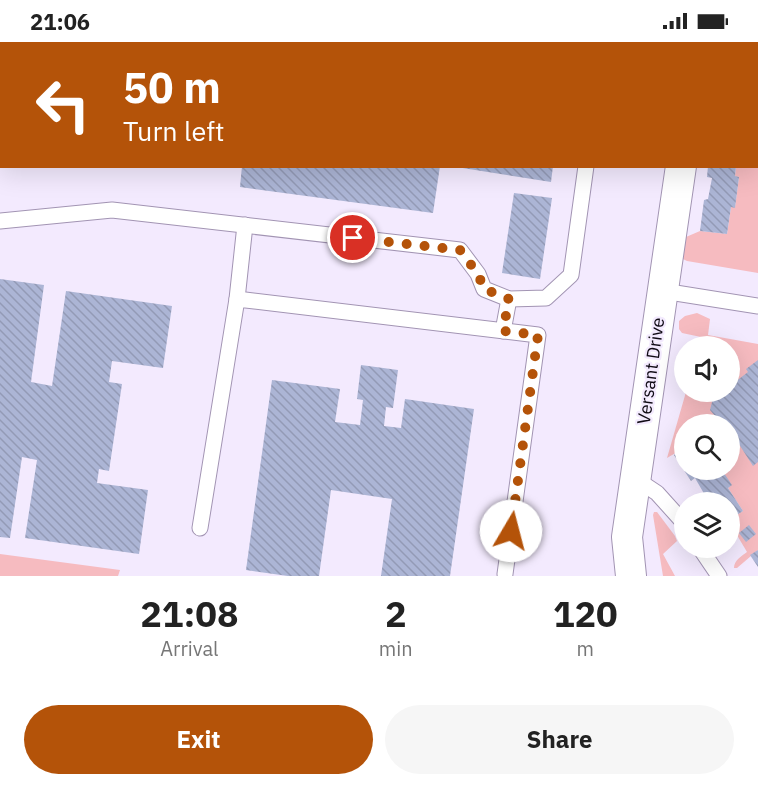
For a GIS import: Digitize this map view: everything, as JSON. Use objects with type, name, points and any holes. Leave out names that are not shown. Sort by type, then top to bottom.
[{"type":"street","name":"Versant Drive","points":[[631,576],[627,537],[681,168]]},
{"type":"lane","points":[[0,221],[112,210],[460,250],[478,274],[484,289],[509,299],[546,298],[571,275],[586,168]]},
{"type":"lane","points":[[200,528],[237,299],[245,225]]},
{"type":"lane","points":[[663,291],[758,306]]},
{"type":"lane","points":[[237,299],[538,335],[505,574]]},
{"type":"lane","points":[[503,331],[509,299]]},
{"type":"lane","points":[[636,479],[657,493],[674,512]]},
{"type":"lane","points":[[707,558],[719,576]]},
{"type":"shaded area","points":[[736,168],[758,168],[758,273],[683,259],[686,237],[700,231],[727,234],[731,207],[735,207],[739,177],[735,176]]},
{"type":"shaded area","points":[[697,313],[710,319],[708,335],[714,336],[682,333],[679,329],[679,321],[685,316]]},
{"type":"shaded area","points":[[740,341],[758,344],[758,550],[737,568],[734,568],[735,563],[747,552],[740,540],[740,513],[743,511],[740,506],[740,492],[731,492],[728,488],[731,485],[728,480],[740,480],[740,414],[680,414],[683,402],[740,402]]},
{"type":"shaded area","points":[[674,434],[674,454],[667,458]]},
{"type":"shaded area","points":[[657,512],[674,535],[674,544],[663,554],[675,576],[663,576],[653,515]]},
{"type":"shaded area","points":[[0,554],[120,570],[118,576],[0,576]]},
{"type":"building","points":[[242,168],[440,168],[433,213],[240,187]]},
{"type":"building","points":[[463,168],[553,168],[551,182]]},
{"type":"building","points":[[708,168],[736,168],[735,176],[739,177],[735,208],[731,207],[727,234],[700,231],[704,200],[708,199],[712,178],[707,177]]},
{"type":"building","points":[[514,193],[552,198],[540,279],[502,273]]},
{"type":"building","points":[[0,279],[44,285],[31,382],[52,386],[66,291],[172,306],[163,368],[112,361],[109,382],[122,384],[109,471],[99,469],[97,483],[148,490],[139,554],[25,538],[37,460],[22,457],[10,538],[0,537]]},
{"type":"building","points":[[758,360],[758,462],[753,466],[740,446],[740,414],[713,414],[710,410],[712,402],[740,402],[740,378],[748,372],[746,369]]},
{"type":"building","points":[[361,365],[398,370],[393,408],[386,407],[384,426],[401,428],[405,399],[474,409],[450,576],[381,576],[392,499],[331,490],[319,576],[288,576],[246,570],[272,380],[340,389],[335,422],[360,425],[363,400],[357,399]]},
{"type":"building","points":[[696,480],[729,480],[732,485],[728,488],[731,492],[703,492]]},
{"type":"building","points":[[749,525],[756,534],[746,542],[740,532]]},
{"type":"building","points":[[758,550],[758,567],[750,555]]},
{"type":"route","points":[[353,238],[460,250],[478,274],[484,289],[509,299],[503,331],[538,335],[511,531]]}]
